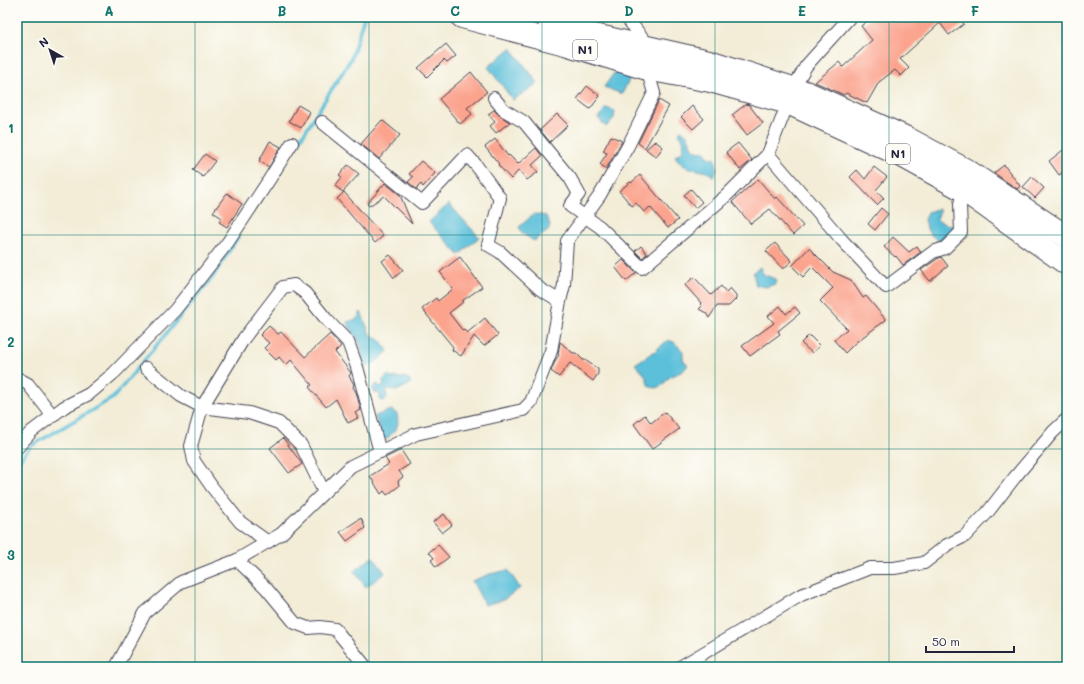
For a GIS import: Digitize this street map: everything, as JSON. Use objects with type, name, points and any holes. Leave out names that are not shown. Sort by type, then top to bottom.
[{"type":"highway","name":"N1","points":[[462,17],[565,44],[647,68],[791,95],[963,190],[1067,264]]},
{"type":"highway","name":"N1","points":[[521,17],[570,30],[708,61],[791,95],[907,138],[968,171],[1067,237]]},
{"type":"street","points":[[626,17],[651,47]]},
{"type":"street","points":[[494,98],[504,110],[524,122],[570,178],[579,194],[570,206],[585,215],[600,227],[642,268],[727,194],[768,154],[791,95],[806,66],[849,18]]},
{"type":"street","points":[[116,667],[145,613],[181,582],[237,560],[280,534],[351,466],[416,434],[523,410],[530,402],[551,351],[564,285],[567,241],[600,195],[628,146],[654,93],[647,68]]},
{"type":"street","points":[[322,122],[422,203],[467,156],[476,165],[500,198],[488,245],[500,252],[540,289],[560,301]]},
{"type":"street","points":[[17,448],[31,432],[64,407],[89,394],[114,374],[175,310],[228,242],[270,180],[292,143]]},
{"type":"street","points":[[768,154],[842,240],[886,287],[934,252],[945,248],[961,232],[960,204],[963,190]]},
{"type":"street","points":[[268,542],[240,522],[212,488],[194,461],[191,446],[202,407],[244,338],[283,287],[294,285],[305,293],[326,319],[348,342],[357,367],[380,452]]},
{"type":"street","points":[[146,368],[181,396],[202,407],[250,413],[279,423],[301,445],[324,492]]},
{"type":"street","points":[[17,378],[28,384],[53,416]]},
{"type":"street","points":[[680,667],[801,595],[870,568],[894,568],[924,563],[947,545],[965,536],[987,513],[1015,476],[1053,432],[1067,419]]},
{"type":"street","points":[[237,560],[266,588],[295,622],[308,628],[320,627],[335,630],[366,667]]},
{"type":"water","points":[[511,48],[538,83],[513,100],[488,67]]},
{"type":"water","points":[[614,73],[632,74],[622,94],[604,87]]},
{"type":"water","points":[[606,108],[615,111],[614,118],[606,127],[598,118]]},
{"type":"water","points":[[681,130],[688,136],[696,151],[705,151],[707,156],[715,158],[717,168],[714,177],[705,171],[685,166],[675,156],[682,152],[683,149],[684,142],[679,133]]},
{"type":"water","points":[[449,204],[479,237],[459,255],[429,222]]},
{"type":"water","points":[[939,209],[937,218],[938,221],[958,227],[937,249],[936,242],[939,241],[927,230],[925,221],[927,212]]},
{"type":"water","points":[[534,214],[546,216],[550,226],[548,231],[534,241],[523,234],[519,227]]},
{"type":"water","points":[[760,267],[763,274],[777,280],[775,284],[766,287],[756,285],[753,273]]},
{"type":"water","points":[[361,312],[370,334],[380,340],[388,351],[374,363],[363,367],[360,345],[347,322],[357,319]]},
{"type":"water","points":[[668,340],[674,342],[683,351],[683,360],[688,365],[683,371],[668,378],[663,385],[656,388],[648,385],[642,371],[635,364],[655,351]]},
{"type":"water","points":[[388,375],[391,378],[406,377],[410,381],[410,384],[396,391],[389,389],[386,391],[387,398],[384,401],[380,400],[380,394],[374,392],[372,389],[376,384],[382,387],[384,384],[382,381]]},
{"type":"water","points":[[391,410],[397,414],[398,423],[394,431],[387,439],[382,438],[375,416]]},
{"type":"water","points":[[373,557],[385,573],[366,587],[354,571]]},
{"type":"water","points":[[508,570],[520,588],[503,600],[485,605],[472,581],[490,574]]},
{"type":"building","points":[[872,17],[958,17],[964,24],[949,35],[940,23],[900,59],[909,68],[901,76],[895,70],[879,82],[867,103],[846,93],[844,95],[815,82],[839,62],[843,67],[872,40],[861,26]]},
{"type":"building","points":[[446,44],[456,56],[447,63],[444,60],[427,77],[418,68]]},
{"type":"building","points":[[471,72],[487,92],[467,108],[472,114],[460,124],[439,99]]},
{"type":"building","points":[[587,86],[600,96],[590,109],[577,99]]},
{"type":"building","points":[[659,100],[669,106],[645,148],[638,143]]},
{"type":"building","points":[[746,104],[749,105],[763,123],[747,135],[732,115]]},
{"type":"building","points":[[298,105],[310,112],[301,128],[289,121]]},
{"type":"building","points":[[692,106],[704,119],[693,129],[681,117]]},
{"type":"building","points":[[494,110],[510,122],[496,133],[490,126],[495,122],[488,114]]},
{"type":"building","points":[[557,114],[568,125],[550,142],[540,130]]},
{"type":"building","points":[[382,120],[400,135],[379,159],[361,144]]},
{"type":"building","points":[[611,136],[622,141],[606,169],[600,164],[607,153],[603,151]]},
{"type":"building","points":[[495,139],[508,156],[509,155],[518,164],[536,148],[542,156],[532,165],[538,172],[527,180],[519,170],[511,179],[498,165],[499,164],[485,147]]},
{"type":"building","points":[[270,141],[281,147],[269,167],[259,161]]},
{"type":"building","points":[[655,141],[663,147],[656,157],[646,149]]},
{"type":"building","points":[[738,143],[752,160],[740,170],[726,152]]},
{"type":"building","points":[[1067,147],[1067,169],[1059,175],[1049,161]]},
{"type":"building","points":[[205,154],[215,161],[203,177],[193,170]]},
{"type":"building","points":[[421,161],[435,173],[423,187],[421,184],[416,189],[408,182],[413,177],[409,174]]},
{"type":"building","points":[[348,165],[359,174],[343,192],[335,186],[342,177],[339,175]]},
{"type":"building","points":[[1004,165],[1020,186],[1017,189],[994,173]]},
{"type":"building","points":[[874,167],[887,177],[876,190],[884,198],[877,205],[850,177],[857,170],[865,179]]},
{"type":"building","points":[[640,175],[678,220],[668,228],[650,207],[644,212],[636,203],[632,206],[619,191]]},
{"type":"building","points":[[1032,177],[1044,188],[1035,198],[1023,187]]},
{"type":"building","points":[[758,179],[775,199],[777,197],[803,226],[793,235],[770,209],[751,224],[732,202]]},
{"type":"building","points":[[385,183],[400,195],[412,224],[384,196],[369,206],[367,204]]},
{"type":"building","points":[[691,189],[702,202],[695,208],[684,195]]},
{"type":"building","points":[[344,192],[383,236],[375,243],[337,199]]},
{"type":"building","points":[[227,193],[242,204],[227,227],[219,222],[222,218],[213,212]]},
{"type":"building","points":[[881,208],[888,214],[875,230],[868,224]]},
{"type":"building","points":[[893,237],[909,252],[917,246],[921,252],[903,265],[896,256],[895,257],[884,247]]},
{"type":"building","points":[[775,243],[792,261],[783,269],[766,251]]},
{"type":"building","points":[[641,246],[647,254],[642,258],[635,251]]},
{"type":"building","points":[[809,248],[833,272],[851,280],[863,298],[866,296],[886,320],[856,342],[845,353],[834,340],[847,329],[820,301],[833,288],[812,267],[803,277],[792,266]]},
{"type":"building","points":[[390,255],[403,270],[394,278],[382,261]]},
{"type":"building","points":[[460,257],[482,287],[462,301],[463,302],[449,313],[463,331],[464,330],[467,333],[485,318],[498,335],[484,346],[474,336],[461,356],[452,350],[453,347],[422,309],[436,298],[438,301],[453,289],[440,272]]},
{"type":"building","points":[[941,257],[948,266],[930,281],[921,270]]},
{"type":"building","points":[[623,260],[636,273],[626,281],[615,267]]},
{"type":"building","points":[[694,277],[711,295],[721,286],[726,292],[730,288],[736,295],[736,299],[729,306],[717,306],[709,318],[706,313],[699,309],[702,306],[700,304],[701,303],[685,285]]},
{"type":"building","points":[[780,306],[786,314],[795,307],[800,313],[778,331],[780,334],[750,356],[742,346],[774,323],[768,316]]},
{"type":"building","points":[[269,326],[278,334],[281,332],[305,357],[330,334],[341,346],[335,352],[351,373],[349,376],[354,384],[353,387],[361,410],[355,413],[358,418],[348,423],[336,399],[326,407],[309,387],[312,385],[291,360],[286,365],[279,357],[276,360],[264,348],[269,343],[260,335]]},
{"type":"building","points":[[809,335],[820,346],[812,353],[801,343]]},
{"type":"building","points":[[560,342],[573,353],[576,353],[583,360],[598,369],[598,374],[593,381],[570,363],[559,377],[551,371],[559,355]]},
{"type":"building","points":[[665,412],[679,429],[652,449],[634,424],[645,415],[651,423]]},
{"type":"building","points":[[283,438],[302,464],[289,473],[270,448]]},
{"type":"building","points":[[401,450],[410,464],[399,471],[403,477],[398,481],[399,486],[387,495],[384,491],[381,494],[370,476],[389,464],[385,458]]},
{"type":"building","points":[[444,514],[452,525],[442,533],[433,522]]},
{"type":"building","points":[[361,518],[365,528],[347,541],[340,532]]},
{"type":"building","points":[[438,545],[449,557],[436,567],[431,560],[434,558],[429,552]]},
{"type":"waterway","points":[[296,146],[351,59],[364,17]]},
{"type":"waterway","points":[[17,463],[31,446],[113,398],[212,278],[238,237]]}]
